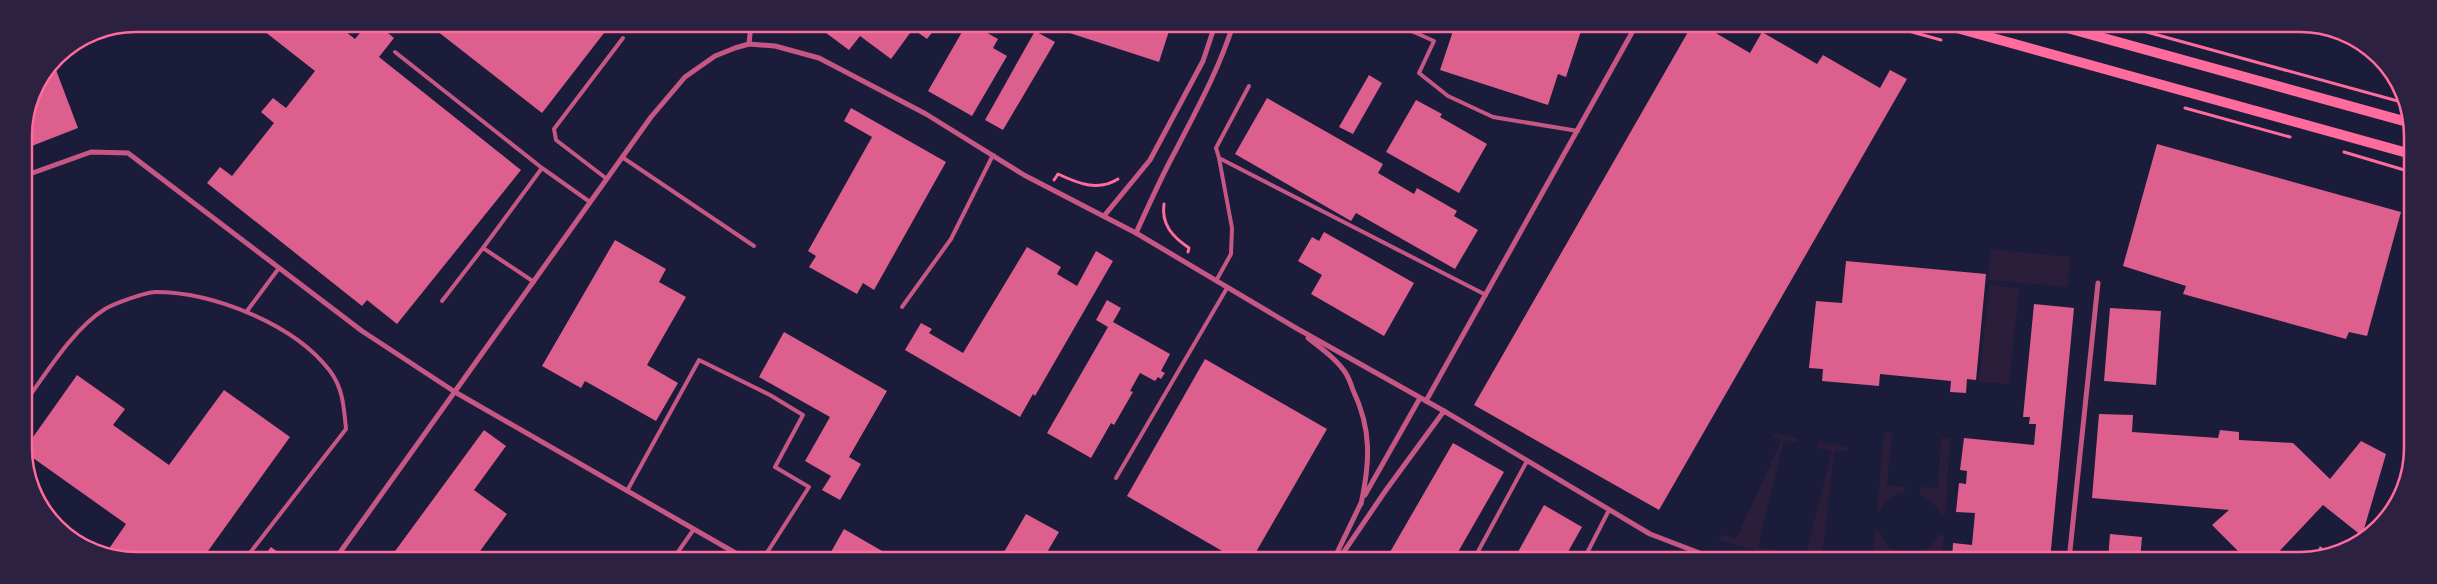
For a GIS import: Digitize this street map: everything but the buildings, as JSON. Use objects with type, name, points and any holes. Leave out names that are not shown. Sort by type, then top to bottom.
[{"type":"main road","points":[[1968,32],[2404,152]]},
{"type":"main road","points":[[2082,32],[2404,121]]},
{"type":"street","points":[[749,44],[750,32]]},
{"type":"street","points":[[1104,216],[1150,160],[1203,61],[1213,32]]},
{"type":"street","points":[[1136,233],[1171,159],[1205,96],[1226,50],[1232,32]]},
{"type":"street","points":[[1426,401],[1632,32]]},
{"type":"street","points":[[340,552],[651,116],[685,77],[715,56],[749,44],[775,46],[819,58],[926,114],[993,156],[1136,233],[1296,328],[1444,411],[1650,534],[1695,551]]},
{"type":"street","points":[[33,173],[91,152],[128,153],[362,330],[455,392],[733,552]]},
{"type":"street","points":[[2070,551],[2098,283]]},
{"type":"street","points":[[1296,328],[1327,353],[1345,373],[1361,407],[1369,445],[1367,476],[1361,504]]},
{"type":"street","points":[[1338,551],[1391,447],[1420,398]]},
{"type":"street","points":[[1344,551],[1444,411]]},
{"type":"lane","points":[[1414,32],[1434,41],[1419,74],[1448,96],[1493,117],[1578,132]]},
{"type":"lane","points":[[607,179],[556,140],[554,129],[622,38]]},
{"type":"lane","points":[[395,52],[542,168],[590,202]]},
{"type":"lane","points":[[1216,281],[1231,254],[1232,237],[1216,148],[1249,86]]},
{"type":"lane","points":[[902,308],[951,238],[993,156]]},
{"type":"lane","points":[[622,157],[754,246]]},
{"type":"lane","points":[[1218,158],[1486,295]]},
{"type":"lane","points":[[442,301],[542,168]]},
{"type":"lane","points":[[483,248],[534,282]]},
{"type":"lane","points":[[247,311],[279,268]]},
{"type":"lane","points":[[1116,478],[1227,288]]},
{"type":"lane","points":[[32,393],[72,338],[105,309],[153,292],[199,296],[247,311],[308,347],[330,372],[342,393],[346,429],[251,552]]},
{"type":"lane","points":[[627,491],[699,360],[770,395],[803,415],[775,467],[808,487],[767,552]]},
{"type":"lane","points":[[1478,551],[1527,460]]},
{"type":"lane","points":[[1588,551],[1609,510]]},
{"type":"lane","points":[[678,552],[694,529]]},
{"type":"path","points":[[2147,32],[2398,101]]},
{"type":"path","points":[[1050,188],[1058,174],[1080,184],[1091,185],[1103,185],[1120,178]]},
{"type":"path","points":[[1164,196],[1163,208],[1166,226],[1171,234],[1189,248],[1183,261]]},
{"type":"shaded area","points":[[1990,249],[2070,257],[2068,287],[1989,280]]},
{"type":"shaded area","points":[[1989,285],[2019,288],[2009,384],[1979,382]]},
{"type":"shaded area","points":[[1884,432],[1892,433],[1887,485],[1905,487],[1904,492],[1893,496],[1887,501],[1881,511],[1877,510]]},
{"type":"shaded area","points":[[1774,433],[1798,439],[1797,443],[1784,440],[1758,547],[1778,551],[1757,551],[1719,540],[1722,534],[1736,539],[1782,439],[1772,436]]},
{"type":"shaded area","points":[[1941,438],[1950,439],[1945,516],[1941,516],[1936,505],[1920,494],[1920,487],[1938,488]]},
{"type":"shaded area","points":[[1819,442],[1847,446],[1847,451],[1834,451],[1823,551],[1806,551],[1832,451],[1817,448]]},
{"type":"shaded area","points":[[1875,529],[1878,529],[1888,547],[1896,551],[1873,551]]},
{"type":"shaded area","points":[[1939,534],[1944,536],[1942,551],[1920,551],[1927,549]]}]
